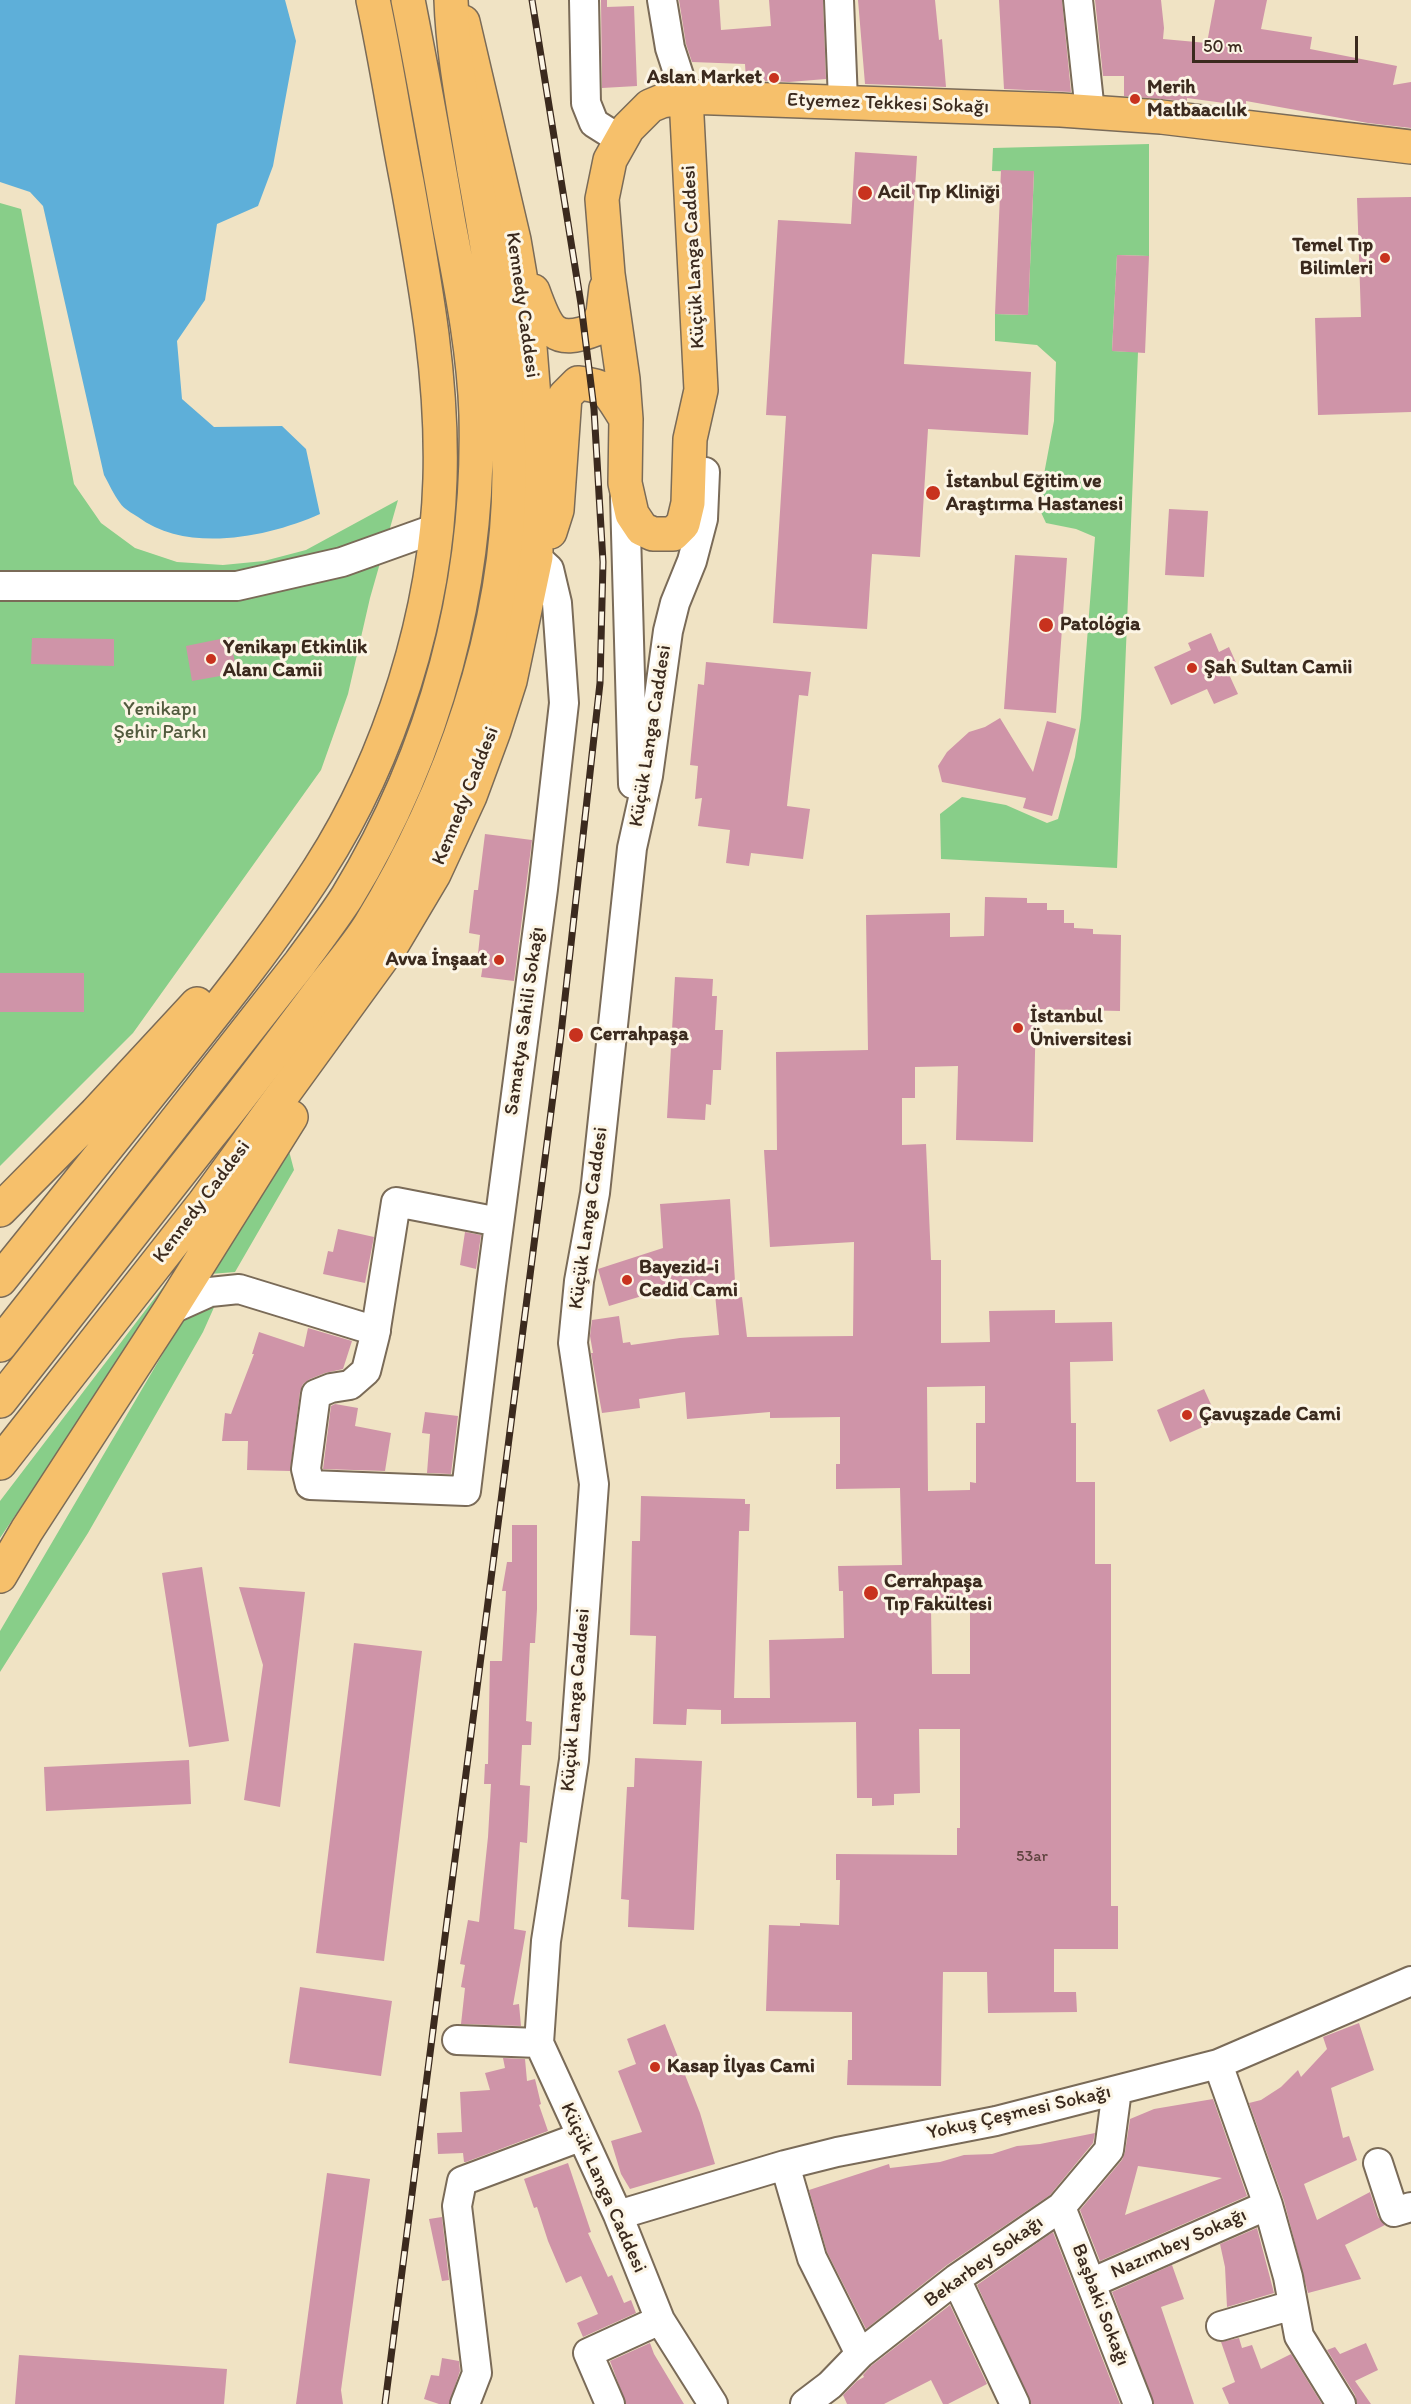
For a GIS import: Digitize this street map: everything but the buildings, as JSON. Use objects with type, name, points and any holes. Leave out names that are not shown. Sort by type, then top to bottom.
[{"type":"main road","points":[[0,1280],[221,1005],[320,869],[343,829],[378,757],[405,683],[423,608],[437,528],[440,436],[435,349],[373,0]]},
{"type":"main road","points":[[0,1345],[300,963],[346,898],[393,812],[432,718],[454,636],[472,537],[476,412],[460,286],[408,0]]},
{"type":"main road","points":[[0,1401],[259,1073],[367,929],[406,862],[438,795],[467,716],[495,608],[504,554],[509,440],[499,316],[454,53],[451,0]]},
{"type":"main road","name":"Kennedy Caddesi","points":[[0,1462],[204,1203],[393,943],[434,874],[470,796],[510,681],[536,557],[536,423],[533,369],[528,322],[514,240],[458,0]]},
{"type":"main road","name":"Etyemez Tekkesi Sokağı","points":[[679,104],[843,101],[1090,112],[1161,117],[1411,147]]},
{"type":"main road","points":[[679,104],[650,106],[628,128],[610,160],[602,199],[602,222],[626,419],[625,483],[632,513],[642,529],[653,534],[672,534],[683,524],[688,503],[690,439],[700,390]]},
{"type":"main road","name":"Etyemez Tekkesi Sokağı","points":[[679,104],[1059,119],[1090,112]]},
{"type":"main road","name":"Küçük Langa Caddesi","points":[[679,104],[700,390]]},
{"type":"main road","points":[[514,240],[539,308],[552,332],[561,337],[579,336],[596,329],[603,313],[608,274]]},
{"type":"main road","points":[[536,557],[550,532],[557,510],[565,396],[568,391],[578,383],[599,385],[610,395],[626,419]]},
{"type":"main road","points":[[0,1210],[96,1113],[239,961],[279,928]]},
{"type":"main road","points":[[0,1576],[27,1530],[323,1070],[361,1006],[393,943]]},
{"type":"street","points":[[584,0],[586,103],[594,123],[621,140]]},
{"type":"street","name":"Küçük Langa Caddesi","points":[[662,0],[679,104]]},
{"type":"street","points":[[839,0],[843,101]]},
{"type":"street","points":[[1078,0],[1090,112]]},
{"type":"street","name":"Küçük Langa Caddesi","points":[[700,390],[706,468],[703,519],[692,561],[675,603],[668,631],[648,776],[632,848],[595,1193],[579,1281],[573,1343],[594,1484],[574,1760],[546,1941],[539,2043],[580,2137],[618,2215],[660,2320],[713,2404]]},
{"type":"street","points":[[625,483],[633,793],[632,848]]},
{"type":"street","points":[[0,586],[237,586],[342,562],[437,528]]},
{"type":"street","name":"Samatya Sahili Sokağı","points":[[376,1331],[366,1371],[350,1385],[331,1388],[316,1394],[306,1469],[310,1485],[466,1491],[543,889],[564,703],[557,603],[549,569],[536,557]]},
{"type":"street","points":[[170,1310],[210,1292],[239,1289],[376,1331],[396,1202],[499,1222]]},
{"type":"street","name":"Yokuş Çeşmesi Sokağı","points":[[618,2215],[785,2164],[837,2151],[996,2121],[1218,2064],[1411,1981]]},
{"type":"street","points":[[457,2040],[539,2043]]},
{"type":"street","points":[[1218,2064],[1268,2205],[1288,2277],[1299,2336],[1341,2404]]},
{"type":"street","name":"Bekarbey Sokağı","points":[[805,2404],[830,2385],[860,2354],[956,2279],[1061,2207],[1109,2150],[1117,2090]]},
{"type":"street","points":[[465,2404],[477,2373],[458,2206],[462,2181],[580,2137]]},
{"type":"street","points":[[1378,2163],[1394,2212],[1411,2207]]},
{"type":"street","points":[[785,2164],[812,2258],[860,2354]]},
{"type":"street","name":"Nazımbey Sokağı","points":[[1091,2283],[1268,2205]]},
{"type":"street","name":"Başbaki Sokağı","points":[[1061,2207],[1138,2404]]},
{"type":"street","points":[[956,2279],[1015,2404]]},
{"type":"street","points":[[1221,2326],[1293,2305]]},
{"type":"street","points":[[610,2404],[588,2353],[660,2320]]},
{"type":"green space","points":[[1149,144],[1149,256],[1117,255],[1112,351],[1138,352],[1117,868],[941,859],[940,814],[962,797],[1006,805],[1047,823],[1058,819],[1075,757],[1081,718],[1095,537],[1076,529],[1046,523],[1038,506],[1054,421],[1056,362],[1037,345],[995,341],[995,314],[1028,315],[1034,172],[992,171],[993,148]]},
{"type":"green space","name":"Yenikapı Şehir Parkı","points":[[0,203],[21,209],[74,484],[101,523],[135,548],[177,562],[223,565],[264,561],[306,550],[398,500],[370,598],[348,694],[321,770],[133,1033],[0,1166]]},
{"type":"green space","points":[[289,1151],[294,1170],[235,1272],[210,1274]]},
{"type":"green space","points":[[170,1278],[79,1421],[0,1538],[0,1501]]},
{"type":"green space","points":[[220,1294],[203,1332],[88,1533],[0,1672],[0,1631],[182,1321]]},
{"type":"water","points":[[0,0],[285,0],[296,41],[273,166],[258,206],[217,224],[205,300],[177,341],[182,399],[214,427],[282,426],[306,449],[320,514],[253,535],[204,538],[180,535],[158,528],[126,509],[116,497],[104,475],[43,206],[30,192],[0,182]]},
{"type":"railway","points":[[385,2404],[561,1034],[600,683],[603,562],[594,409],[581,304],[532,0]]},
{"type":"place","name":"Aslan Market","points":[[774,78]]},
{"type":"place","name":"Merih Matbaacılık","points":[[1135,99]]},
{"type":"place","name":"Acil Tıp Kliniği","points":[[865,193]]},
{"type":"place","name":"Temel Tıp Bilimleri","points":[[1385,258]]},
{"type":"place","name":"İstanbul Eğitim ve Araştırma Hastanesi","points":[[933,493]]},
{"type":"place","name":"Patológia","points":[[1046,625]]},
{"type":"place","name":"Yenikapı Etkinlik Alanı Camii","points":[[211,659]]},
{"type":"place","name":"Şah Sultan Camii","points":[[1192,668]]},
{"type":"place","name":"Avva İnşaat","points":[[499,960]]},
{"type":"place","name":"İstanbul Üniversitesi","points":[[1018,1028]]},
{"type":"place","name":"Cerrahpaşa","points":[[576,1035]]},
{"type":"place","name":"Bayezid-i Cedid Cami","points":[[627,1280]]},
{"type":"place","name":"Çavuşzade Cami","points":[[1187,1415]]},
{"type":"place","name":"Cerrahpaşa Tıp Fakültesi","points":[[871,1593]]},
{"type":"place","name":"Kasap İlyas Cami","points":[[655,2067]]}]
